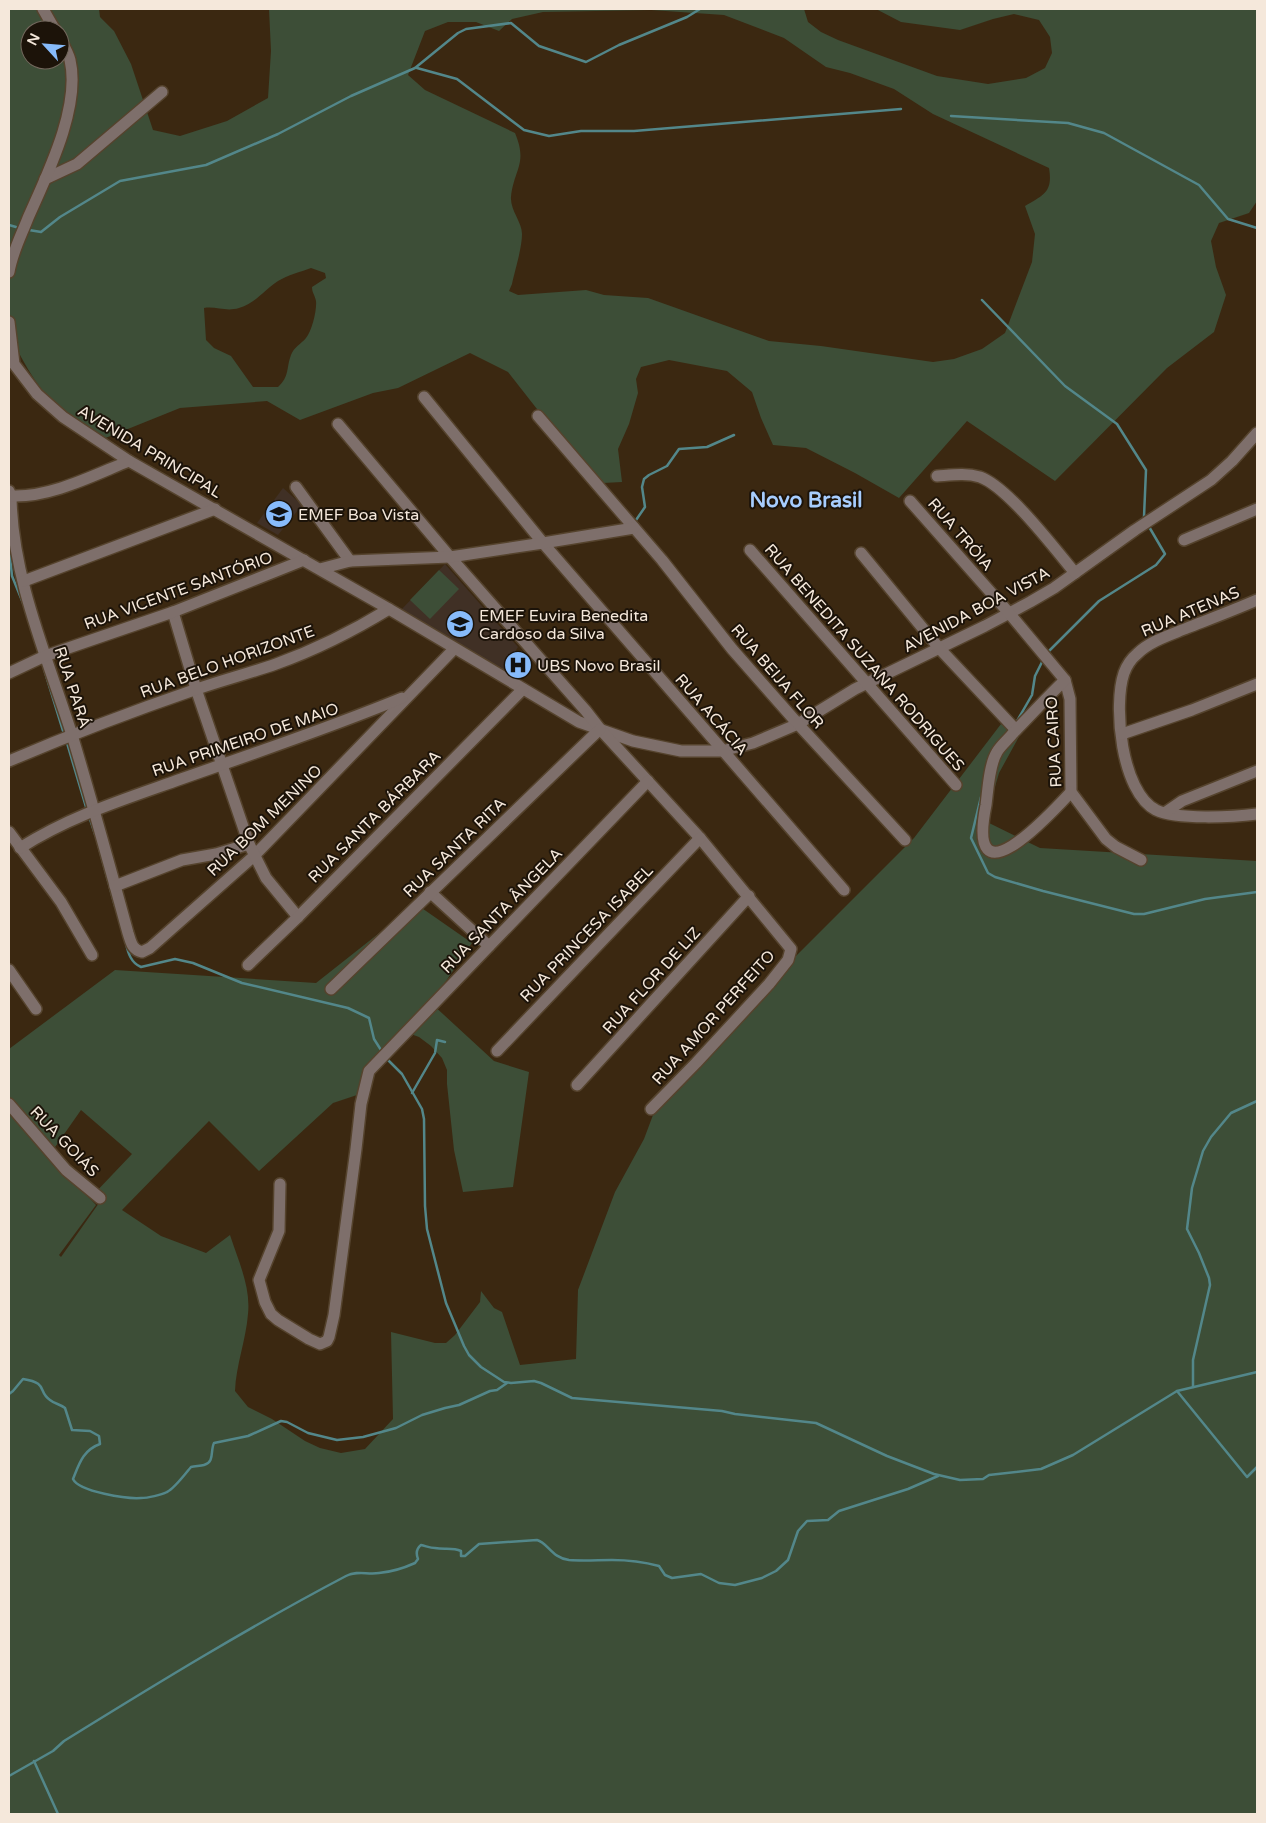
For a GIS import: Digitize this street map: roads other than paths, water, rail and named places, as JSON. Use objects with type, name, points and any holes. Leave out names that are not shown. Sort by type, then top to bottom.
[{"type":"street","points":[[43,9],[49,20]]},
{"type":"street","points":[[9,272],[13,240],[45,179],[65,124],[72,83],[70,59]]},
{"type":"street","points":[[45,179],[77,164],[162,92]]},
{"type":"street","name":"AVENIDA PRINCIPAL","points":[[9,322],[11,365],[55,411],[129,460],[389,609],[578,722],[633,741],[661,748],[695,752],[722,751],[737,748],[766,737]]},
{"type":"street","name":"RUA ACÁCIA","points":[[424,397],[543,543],[844,890]]},
{"type":"street","name":"RUA BEIJA FLOR","points":[[538,416],[662,560],[732,649],[905,840]]},
{"type":"street","points":[[338,424],[450,557],[600,729],[700,838],[748,896]]},
{"type":"street","name":"AVENIDA BOA VISTA","points":[[766,737],[798,724],[868,683],[1009,613],[1054,588],[1135,530],[1211,480],[1232,461],[1257,433]]},
{"type":"street","points":[[10,493],[26,496],[70,485],[129,460]]},
{"type":"street","points":[[938,476],[967,475],[978,477],[998,488],[1040,531],[1074,574]]},
{"type":"street","points":[[296,487],[350,561]]},
{"type":"street","name":"RUA PARÁ","points":[[10,493],[16,548],[24,581],[45,656],[72,734],[115,886]]},
{"type":"street","name":"RUA TRÓIA","points":[[910,501],[1009,613],[1065,680]]},
{"type":"street","points":[[24,581],[215,509]]},
{"type":"street","points":[[1184,540],[1257,509]]},
{"type":"street","points":[[320,569],[350,561],[450,557],[634,528]]},
{"type":"street","name":"RUA BENEDITA SUZANA RODRIGUES","points":[[750,550],[956,785]]},
{"type":"street","points":[[861,553],[939,648],[1016,730]]},
{"type":"street","name":"RUA VICENTE SANTÓRIO","points":[[9,673],[45,656],[173,612],[304,560]]},
{"type":"street","name":"RUA ATENAS","points":[[1166,812],[1148,804],[1135,786],[1127,765],[1122,734],[1120,702],[1123,679],[1128,665],[1137,653],[1152,643],[1257,600]]},
{"type":"street","name":"RUA BELO HORIZONTE","points":[[9,761],[72,734],[196,689],[277,663],[364,625],[389,609]]},
{"type":"street","points":[[173,612],[196,689],[249,844],[266,878],[298,917]]},
{"type":"street","name":"RUA BOM MENINO","points":[[115,886],[132,945],[135,950],[142,952],[150,948],[254,856],[347,762],[407,696],[454,649]]},
{"type":"street","points":[[1065,680],[1016,730],[999,750],[994,760],[982,828],[982,837],[986,848],[990,851],[1000,852],[1020,841],[1041,824],[1071,792]]},
{"type":"street","name":"RUA CAIRO","points":[[1065,680],[1070,699],[1071,792],[1106,840],[1141,860]]},
{"type":"street","points":[[1122,734],[1192,710],[1257,684]]},
{"type":"street","name":"RUA SANTA BÁRBARA","points":[[248,965],[298,917],[523,689]]},
{"type":"street","name":"RUA PRIMEIRO DE MAIO","points":[[20,848],[51,830],[94,810],[347,721],[407,696]]},
{"type":"street","name":"RUA SANTA RITA","points":[[331,989],[600,729]]},
{"type":"street","points":[[1166,812],[1182,801],[1257,770]]},
{"type":"street","name":"RUA SANTA ÂNGELA","points":[[280,1184],[279,1231],[260,1276],[260,1287],[269,1310],[278,1320],[309,1339],[320,1344],[324,1343],[330,1337],[339,1283],[361,1104],[368,1074],[377,1062],[648,781]]},
{"type":"street","points":[[1166,812],[1180,815],[1204,816],[1257,814]]},
{"type":"street","points":[[9,832],[61,902],[92,955]]},
{"type":"street","name":"RUA PRINCESA ISABEL","points":[[497,1051],[700,838]]},
{"type":"street","points":[[115,886],[182,860],[216,854],[249,844]]},
{"type":"street","points":[[430,892],[488,946]]},
{"type":"street","name":"RUA AMOR PERFEITO","points":[[651,1109],[769,984],[788,960],[791,948],[789,944],[748,896]]},
{"type":"street","name":"RUA FLOR DE LIZ","points":[[577,1085],[748,896]]},
{"type":"street","points":[[9,970],[36,1008]]},
{"type":"street","name":"RUA GOIÁS","points":[[9,1104],[66,1170],[100,1198]]},
{"type":"waterway","points":[[29,230],[41,232],[60,217],[120,181],[206,165],[278,134],[351,96],[415,68],[458,33],[466,29],[511,23],[539,46],[586,62],[619,45],[687,17],[700,9]]},
{"type":"waterway","points":[[417,68],[457,79],[524,130],[549,136],[581,131],[634,131],[901,109]]},
{"type":"waterway","points":[[951,116],[1068,123],[1104,133],[1199,185],[1228,219],[1257,228]]},
{"type":"waterway","points":[[9,225],[16,227]]},
{"type":"waterway","points":[[982,300],[1065,386],[1117,424],[1146,470],[1144,517],[1146,520]]},
{"type":"waterway","points":[[634,523],[645,507],[642,487],[644,479],[667,466],[679,449],[707,447],[734,435]]},
{"type":"waterway","points":[[1047,653],[1099,601],[1156,565],[1165,554],[1148,525]]},
{"type":"waterway","points":[[9,547],[12,576],[23,603]]},
{"type":"waterway","points":[[1017,721],[1032,695],[1035,676],[1043,660]]},
{"type":"waterway","points":[[44,669],[63,731]]},
{"type":"waterway","points":[[67,743],[86,807]]},
{"type":"waterway","points":[[989,758],[994,747]]},
{"type":"waterway","points":[[981,797],[971,838],[988,873],[995,877],[1134,914],[1144,914],[1205,899],[1257,892]]},
{"type":"waterway","points":[[90,819],[95,834]]},
{"type":"waterway","points":[[98,844],[115,906]]},
{"type":"waterway","points":[[126,943],[132,960],[141,967],[175,959],[193,963],[242,983],[348,1008],[369,1018],[374,1039],[381,1050]]},
{"type":"waterway","points":[[412,1093],[435,1053],[437,1040],[445,1042]]},
{"type":"waterway","points":[[387,1059],[402,1074],[422,1109],[424,1119],[427,1229],[446,1303],[469,1355],[481,1367],[504,1382],[534,1381],[572,1398],[722,1411],[816,1423],[887,1456],[934,1474],[960,1480],[983,1479],[989,1475],[1041,1469],[1073,1455],[1177,1391],[1257,1372]]},
{"type":"waterway","points":[[1193,1387],[1193,1360],[1210,1285],[1199,1253],[1187,1229],[1192,1188],[1203,1151],[1211,1137],[1231,1113],[1257,1101]]},
{"type":"waterway","points":[[9,1394],[23,1379],[36,1383],[40,1385],[46,1397],[65,1408],[72,1430],[90,1431],[99,1436],[100,1444],[89,1450],[80,1463],[73,1479],[77,1484],[104,1494],[141,1498],[167,1492],[191,1467],[207,1464],[211,1459],[214,1443],[248,1436],[281,1421],[287,1422],[308,1433],[337,1440],[363,1437],[396,1428],[422,1415],[459,1405],[490,1391],[497,1390],[507,1383]]},
{"type":"waterway","points":[[1177,1391],[1247,1477],[1257,1467]]},
{"type":"waterway","points":[[9,1776],[53,1751],[64,1741],[203,1656],[346,1576],[355,1573],[388,1572],[415,1563],[418,1559],[417,1550],[421,1545],[458,1550],[461,1551],[461,1556],[465,1556],[479,1544],[537,1540],[563,1559],[642,1562],[659,1566],[665,1575],[672,1578],[701,1574],[719,1583],[735,1585],[762,1578],[776,1571],[788,1560],[798,1531],[807,1521],[828,1520],[839,1511],[908,1489],[938,1476]]},
{"type":"waterway","points":[[34,1761],[58,1814]]},
{"type":"place","name":"EMEF Boa Vista","points":[[279,514]]},
{"type":"place","name":"EMEF Euvira Benedita Cardoso da Silva","points":[[460,624]]},
{"type":"place","name":"UBS Novo Brasil","points":[[518,665]]},
{"type":"district","name":"Novo Brasil","points":[[806,500]]}]
